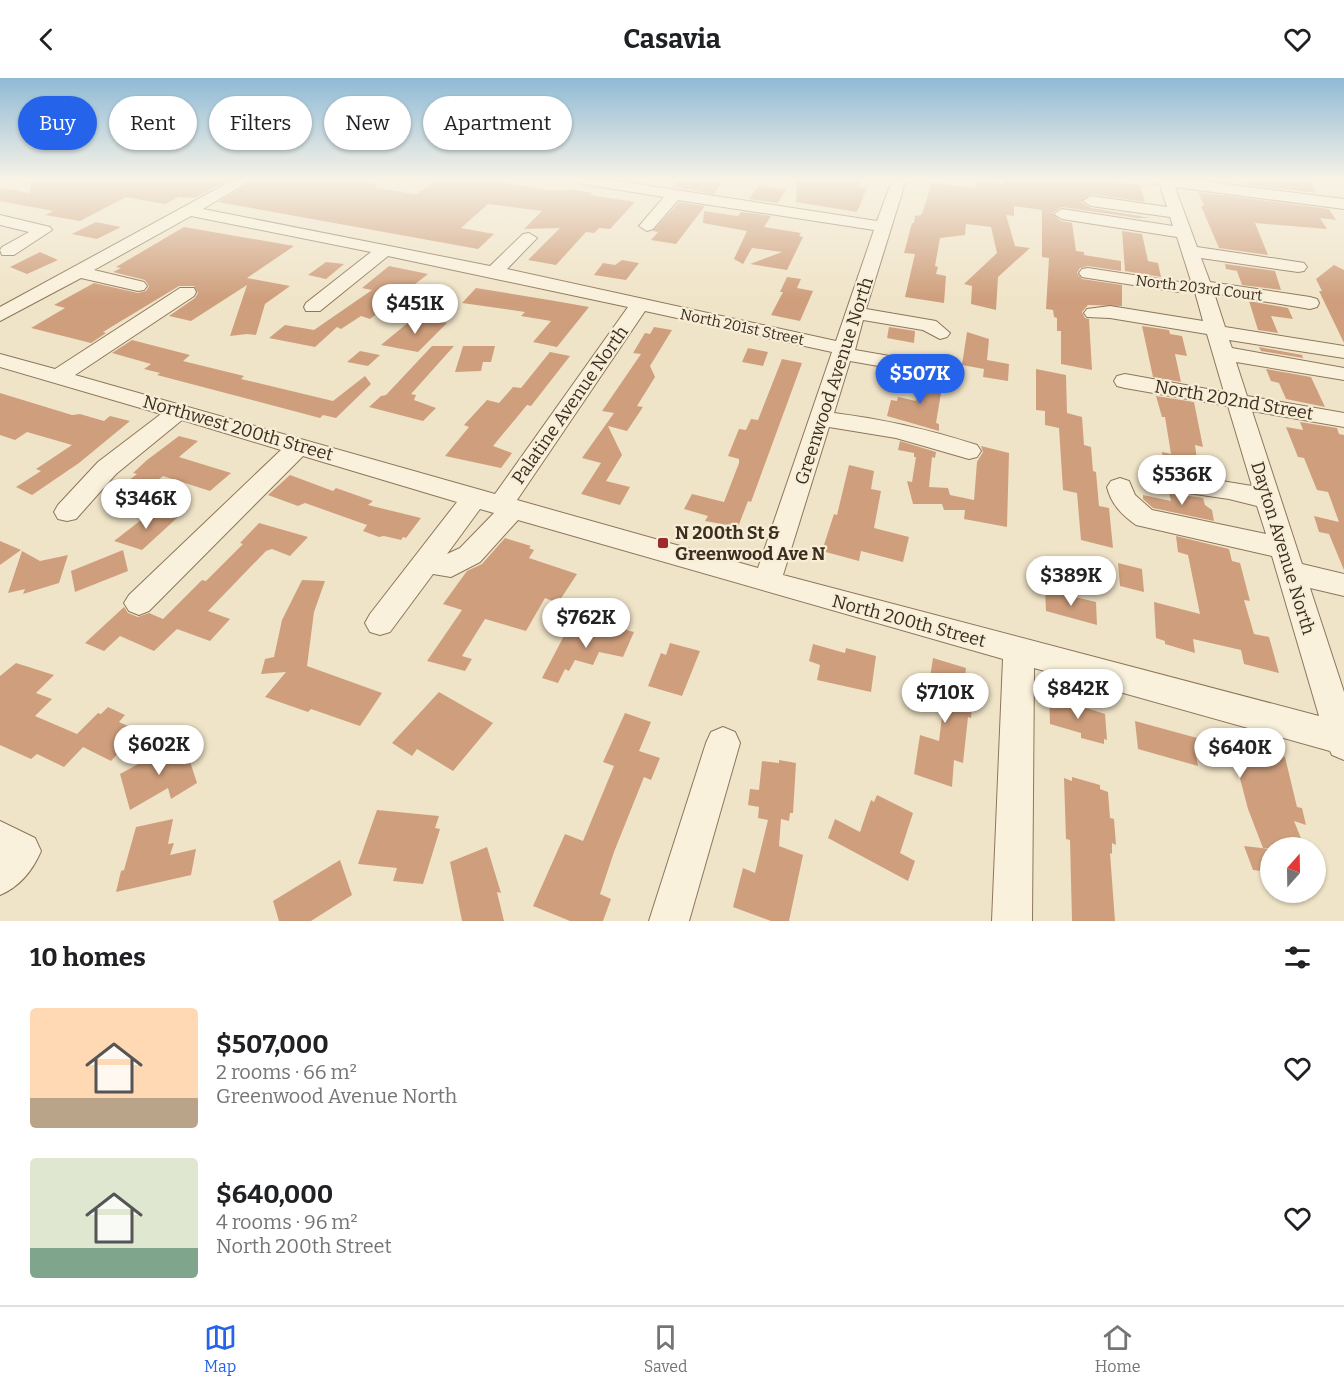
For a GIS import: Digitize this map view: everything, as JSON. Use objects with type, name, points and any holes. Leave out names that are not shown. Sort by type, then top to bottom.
[{"type":"street","points":[[0,315],[175,219]]},
{"type":"street","name":"North 201st Street","points":[[232,219],[494,272],[941,371]]},
{"type":"street","points":[[647,226],[653,219]]},
{"type":"street","points":[[834,219],[884,227]]},
{"type":"street","name":"Greenwood Avenue North","points":[[767,582],[886,219]]},
{"type":"street","points":[[1098,219],[1184,232]]},
{"type":"street","points":[[1144,219],[1298,267]]},
{"type":"street","name":"Dayton Avenue North","points":[[1181,219],[1343,741]]},
{"type":"street","points":[[0,220],[44,230],[9,251]]},
{"type":"street","points":[[494,272],[529,238]]},
{"type":"street","points":[[313,307],[385,250]]},
{"type":"street","points":[[79,272],[138,286]]},
{"type":"street","name":"North 203rd Court","points":[[1088,273],[1179,287],[1202,286],[1310,303]]},
{"type":"street","points":[[58,377],[188,292]]},
{"type":"street","name":"Palatine Avenue North","points":[[381,623],[427,562],[497,503],[639,305]]},
{"type":"street","points":[[1094,313],[1110,312],[1218,338],[1344,374]]},
{"type":"street","points":[[856,313],[929,325],[940,333]]},
{"type":"street","points":[[1218,338],[1344,352]]},
{"type":"street","name":"Northwest 200th Street","points":[[0,360],[497,503]]},
{"type":"street","name":"North 202nd Street","points":[[1125,381],[1344,420]]},
{"type":"street","points":[[67,512],[107,468],[179,411]]},
{"type":"street","points":[[824,413],[854,422],[934,439],[969,451]]},
{"type":"street","points":[[139,603],[299,446]]},
{"type":"street","points":[[1161,480],[1229,490],[1267,499]]},
{"type":"street","points":[[1120,487],[1121,495],[1136,512],[1145,518],[1286,560],[1344,585]]},
{"type":"street","points":[[427,562],[451,566],[470,555],[497,503]]},
{"type":"street","name":"North 200th Street","points":[[497,503],[767,582],[1343,741]]},
{"type":"street","points":[[1012,921],[1019,651]]},
{"type":"street","points":[[669,921],[723,743]]},
{"type":"building","points":[[314,219],[471,219],[461,228],[494,234],[478,249]]},
{"type":"building","points":[[534,219],[619,219],[610,229],[599,228],[594,233],[586,232],[556,265],[528,260],[560,228],[524,229]]},
{"type":"building","points":[[663,219],[695,219],[676,244],[651,240],[658,232],[653,231]]},
{"type":"building","points":[[703,219],[769,219],[764,227],[801,233],[799,236],[803,237],[787,270],[750,264],[782,252],[752,248],[743,264],[734,259],[747,231],[703,223]]},
{"type":"building","points":[[915,219],[1007,219],[1015,246],[1030,248],[998,277],[996,310],[971,304],[972,286],[964,284],[997,253],[991,227],[966,224],[965,235],[940,238],[935,266],[938,267],[936,274],[946,276],[944,303],[905,297],[915,254],[904,253],[912,223]]},
{"type":"building","points":[[1042,219],[1059,219],[1072,223],[1076,251],[1084,252],[1084,255],[1121,261],[1121,271],[1088,266],[1080,268],[1077,273],[1082,279],[1122,285],[1122,306],[1088,305],[1082,312],[1085,318],[1089,319],[1092,370],[1061,364],[1061,331],[1057,331],[1057,318],[1054,317],[1053,310],[1046,309],[1049,258],[1042,257]]},
{"type":"building","points":[[1207,219],[1321,219],[1327,229],[1255,223],[1268,255],[1219,248]]},
{"type":"building","points":[[96,222],[121,227],[97,239],[72,234]]},
{"type":"building","points":[[184,227],[294,246],[247,278],[290,286],[265,304],[256,335],[230,336],[247,285],[191,321],[169,316],[195,298],[198,293],[194,286],[179,286],[103,332],[106,333],[91,343],[31,328],[65,308],[54,305],[94,283],[138,293],[146,291],[149,286],[145,280],[113,272],[121,268],[116,267]]},
{"type":"building","points":[[1122,231],[1142,234],[1148,261],[1158,263],[1161,277],[1125,271]]},
{"type":"building","points":[[40,252],[58,260],[27,274],[10,267]]},
{"type":"building","points":[[622,260],[639,263],[626,280],[594,275],[603,263],[615,265]]},
{"type":"building","points":[[326,262],[344,264],[326,279],[308,275]]},
{"type":"building","points":[[1225,264],[1275,271],[1281,290],[1242,285],[1237,271],[1226,269]]},
{"type":"building","points":[[1334,265],[1344,270],[1344,343],[1319,291],[1322,291],[1316,279]]},
{"type":"building","points":[[389,266],[428,274],[370,319],[361,316],[341,329],[337,327],[315,347],[269,338],[285,325],[314,330],[372,290],[362,288]]},
{"type":"building","points":[[787,277],[801,279],[797,288],[813,291],[800,321],[771,315],[783,292],[780,292]]},
{"type":"building","points":[[476,288],[589,307],[557,347],[533,342],[551,321],[521,316],[525,312],[462,303]]},
{"type":"building","points":[[1249,301],[1288,308],[1293,319],[1271,316],[1278,333],[1258,330]]},
{"type":"building","points":[[415,317],[447,323],[418,352],[381,345]]},
{"type":"building","points":[[1142,326],[1169,330],[1170,334],[1182,336],[1187,356],[1175,354],[1181,382],[1153,377]]},
{"type":"building","points":[[654,327],[672,330],[650,366],[655,377],[637,406],[643,407],[627,431],[608,426],[622,455],[606,481],[630,487],[620,505],[581,494],[601,463],[582,458],[614,413],[602,411],[641,354],[633,353],[645,333],[650,334]]},
{"type":"building","points":[[889,327],[915,331],[914,343],[887,338]]},
{"type":"building","points":[[967,332],[989,339],[987,360],[1009,364],[1008,381],[983,377],[984,369],[962,365]]},
{"type":"building","points":[[132,340],[190,355],[183,361],[244,376],[241,379],[333,401],[365,376],[371,384],[336,418],[323,415],[320,418],[157,375],[160,373],[144,369],[151,364],[112,353]]},
{"type":"building","points":[[432,346],[454,346],[411,394],[416,395],[414,400],[436,408],[423,421],[369,407],[381,396],[386,395]]},
{"type":"building","points":[[463,346],[495,346],[491,362],[483,362],[481,371],[455,372]]},
{"type":"building","points":[[1259,347],[1302,355],[1303,358],[1261,351]]},
{"type":"building","points":[[748,348],[768,352],[763,366],[742,362]]},
{"type":"building","points":[[360,351],[380,355],[368,366],[347,362]]},
{"type":"building","points":[[550,352],[570,356],[531,406],[527,405],[493,446],[512,453],[501,468],[445,456],[469,427],[464,425],[487,400],[499,403],[513,387],[521,388]]},
{"type":"building","points":[[782,359],[802,363],[751,502],[748,501],[738,527],[705,521],[708,516],[684,509],[692,494],[724,502],[739,463],[739,459],[728,456],[739,429],[746,430],[751,419],[758,420]]},
{"type":"building","points":[[1036,369],[1066,375],[1067,413],[1082,417],[1084,445],[1091,447],[1093,471],[1096,472],[1099,506],[1109,508],[1113,548],[1081,540],[1077,493],[1063,490],[1059,428],[1045,425],[1045,411],[1036,410]]},
{"type":"building","points":[[1266,369],[1311,377],[1325,407],[1286,399],[1279,383],[1271,381]]},
{"type":"building","points":[[921,377],[943,381],[936,423],[939,424],[939,431],[887,416],[891,400],[897,401],[898,397],[916,401]]},
{"type":"building","points":[[0,393],[72,415],[80,414],[104,421],[110,416],[130,421],[79,463],[32,495],[16,487],[41,471],[36,469],[72,445],[27,432],[15,440],[0,435]]},
{"type":"building","points":[[1156,396],[1194,402],[1203,447],[1195,445],[1199,475],[1165,469],[1162,452],[1171,454],[1165,417],[1162,417]]},
{"type":"building","points":[[1300,422],[1337,428],[1339,434],[1344,435],[1344,570],[1329,534],[1319,532],[1314,516],[1339,522],[1328,492],[1317,490],[1304,458],[1298,457],[1286,427],[1303,430]]},
{"type":"building","points":[[179,436],[198,441],[179,457],[231,473],[210,491],[163,476],[149,487],[128,481],[137,474],[133,473],[147,460]]},
{"type":"building","points":[[900,441],[936,452],[935,458],[932,457],[929,487],[948,488],[950,495],[974,500],[977,462],[983,452],[981,446],[1009,453],[1007,527],[964,519],[965,510],[944,510],[942,504],[913,504],[907,481],[912,482],[916,457],[914,453],[898,450]]},
{"type":"building","points":[[849,465],[874,471],[871,489],[881,491],[874,528],[909,537],[903,562],[861,551],[859,561],[822,551],[834,514],[837,515]]},
{"type":"building","points":[[290,475],[333,491],[336,488],[373,501],[368,505],[421,518],[406,538],[403,537],[401,540],[379,537],[363,531],[367,525],[305,503],[298,506],[268,495]]},
{"type":"building","points":[[1169,493],[1203,498],[1205,505],[1212,510],[1214,521],[1153,508],[1143,499],[1143,495],[1171,501]]},
{"type":"building","points":[[154,510],[178,517],[142,550],[114,541]]},
{"type":"building","points":[[259,523],[308,537],[290,556],[272,549],[266,551],[208,611],[230,619],[210,641],[177,629],[154,651],[120,636],[104,651],[85,643],[124,607],[128,613],[138,617],[149,613],[163,619],[243,544],[240,543]]},
{"type":"building","points":[[1176,536],[1229,549],[1232,561],[1240,563],[1250,601],[1244,600],[1254,634],[1269,637],[1279,673],[1244,664],[1241,650],[1193,639],[1195,653],[1165,644],[1165,641],[1156,638],[1154,602],[1200,614],[1188,555],[1178,552]]},
{"type":"building","points":[[505,538],[531,546],[529,548],[534,550],[529,558],[577,574],[558,603],[545,598],[526,631],[485,619],[462,656],[472,659],[465,671],[427,661],[462,610],[443,604],[467,571],[482,564]]},
{"type":"building","points":[[0,541],[21,550],[0,565]]},
{"type":"building","points":[[123,550],[128,571],[75,592],[71,571]]},
{"type":"building","points":[[22,551],[40,561],[68,555],[59,583],[23,594],[25,589],[8,593]]},
{"type":"building","points":[[1118,563],[1142,569],[1144,592],[1120,586]]},
{"type":"building","points":[[302,580],[325,581],[314,612],[307,666],[382,693],[360,726],[311,709],[308,712],[265,697],[286,672],[261,674],[265,659],[274,657],[282,620]]},
{"type":"building","points":[[1045,590],[1096,602],[1097,625],[1046,611]]},
{"type":"building","points":[[589,626],[608,632],[611,626],[634,632],[623,657],[599,652],[593,665],[575,660],[569,671],[565,669],[558,683],[542,678],[568,628],[586,633]]},
{"type":"building","points":[[670,643],[700,651],[682,696],[648,686],[661,653],[666,655]]},
{"type":"building","points":[[813,644],[845,653],[846,648],[876,656],[871,692],[817,680],[820,665],[809,661]]},
{"type":"building","points":[[933,658],[966,668],[963,691],[973,694],[963,763],[954,760],[952,787],[914,774],[920,735],[939,741],[943,709],[926,704]]},
{"type":"building","points":[[16,663],[54,675],[36,693],[52,699],[35,716],[77,734],[98,713],[101,714],[108,707],[125,715],[119,722],[139,731],[111,761],[83,747],[64,767],[37,754],[31,759],[0,745],[0,676]]},
{"type":"building","points":[[439,692],[493,723],[453,771],[417,749],[412,756],[392,743]]},
{"type":"building","points":[[1049,696],[1105,714],[1107,740],[1104,739],[1104,744],[1081,738],[1081,733],[1050,724]]},
{"type":"building","points":[[625,713],[651,722],[639,751],[660,758],[651,780],[644,777],[614,852],[600,894],[611,899],[603,921],[570,921],[533,906],[565,834],[583,841],[614,766],[603,762]]},
{"type":"building","points":[[1135,721],[1208,741],[1207,733],[1285,757],[1297,807],[1302,808],[1306,825],[1294,821],[1301,837],[1260,837],[1260,840],[1248,809],[1237,767],[1196,755],[1198,766],[1138,749]]},
{"type":"building","points":[[177,743],[178,747],[184,743],[197,783],[171,799],[168,788],[130,810],[120,774]]},
{"type":"building","points":[[779,760],[796,763],[793,813],[790,813],[789,821],[781,819],[779,846],[803,855],[789,921],[771,921],[733,907],[743,868],[755,873],[768,820],[758,818],[759,807],[748,805],[750,789],[759,790],[762,761],[779,763]]},
{"type":"building","points":[[1072,777],[1100,785],[1100,789],[1108,792],[1110,818],[1114,819],[1116,845],[1112,843],[1112,854],[1110,853],[1115,921],[1072,921],[1070,840],[1066,839],[1064,778],[1072,781]]},
{"type":"building","points":[[877,795],[913,813],[900,853],[915,861],[908,881],[828,838],[835,819],[860,832],[871,800],[874,802]]},
{"type":"building","points":[[377,810],[439,816],[435,828],[440,829],[423,884],[393,881],[397,868],[358,864]]},
{"type":"building","points":[[173,819],[168,844],[174,843],[170,855],[196,849],[191,875],[116,892],[136,827]]},
{"type":"building","points":[[1244,846],[1260,848],[1260,871],[1253,870]]},
{"type":"building","points":[[487,847],[501,893],[497,892],[504,921],[462,921],[450,862]]},
{"type":"building","points":[[340,860],[352,895],[311,921],[279,921],[273,901]]},
{"type":"place","name":"N 200th St & Greenwood Ave N","points":[[663,543]]}]
